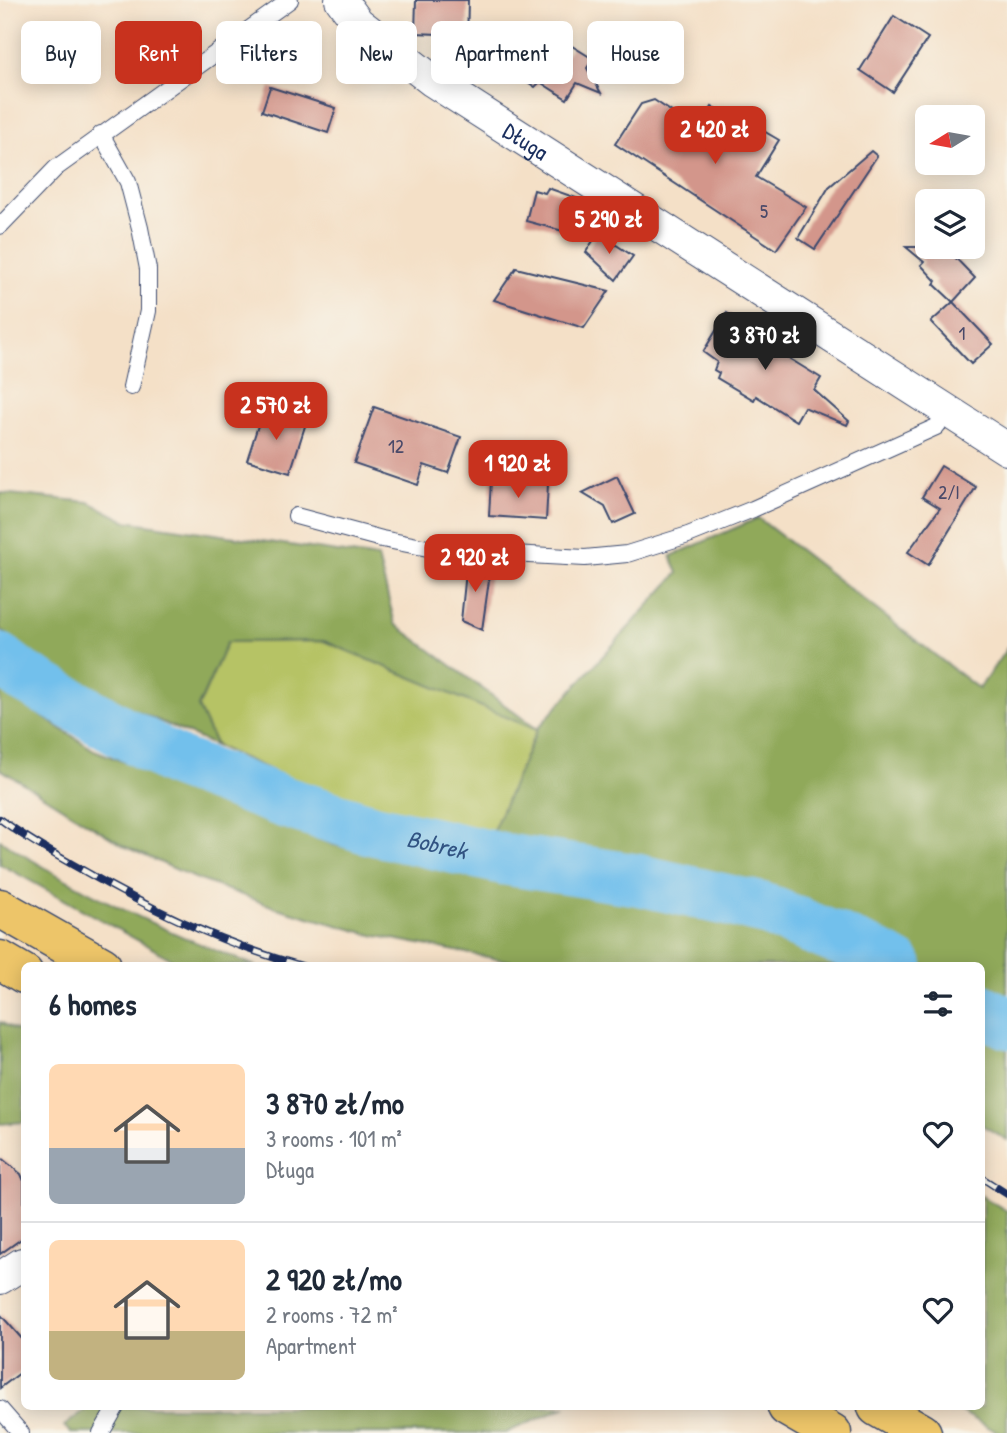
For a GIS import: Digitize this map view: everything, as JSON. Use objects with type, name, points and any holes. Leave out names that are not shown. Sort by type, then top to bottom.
[{"type":"highway","points":[[0,908],[95,962]]},
{"type":"highway","points":[[0,960],[21,972]]},
{"type":"highway","points":[[792,1410],[832,1433]]},
{"type":"highway","points":[[882,1410],[922,1433]]},
{"type":"street","name":"Długa","points":[[341,0],[359,23],[433,81],[1007,449]]},
{"type":"lane","points":[[0,226],[56,168],[290,0]]},
{"type":"lane","points":[[101,134],[128,182],[148,269],[148,311],[131,387]]},
{"type":"lane","points":[[296,516],[383,539],[438,550],[574,558],[627,554],[688,535],[765,504],[936,427],[949,411]]},
{"type":"lane","points":[[0,1409],[21,1433]]},
{"type":"lane","points":[[102,1433],[114,1410]]},
{"type":"green space","points":[[0,493],[89,502],[126,521],[378,558],[395,624],[537,729],[678,573],[671,556],[758,518],[979,689],[1007,648],[1007,1140],[985,1127],[985,962],[513,962],[372,935],[277,908],[195,878],[126,847],[0,769],[0,689],[94,750],[334,845],[475,872],[537,730],[324,641],[227,642],[198,707],[216,746],[125,706],[41,662],[0,629]]},
{"type":"green space","points":[[324,641],[537,729],[493,832],[375,810],[300,783],[216,746],[198,708],[227,642]]},
{"type":"green space","points":[[0,840],[61,877],[125,910],[246,962],[177,962],[0,864]]},
{"type":"green space","points":[[0,1022],[21,1032],[21,1122],[0,1124]]},
{"type":"green space","points":[[985,1198],[1007,1211],[1007,1433],[999,1433],[958,1410],[985,1410]]},
{"type":"green space","points":[[85,1410],[559,1410],[505,1433],[71,1433],[64,1426]]},
{"type":"building","points":[[416,0],[468,0],[468,21],[431,21],[431,34],[417,33]]},
{"type":"building","points":[[894,16],[928,38],[893,92],[860,70]]},
{"type":"building","points":[[573,47],[587,55],[587,84],[596,84],[601,93],[577,83],[567,99],[543,84],[573,84]]},
{"type":"building","points":[[270,87],[336,108],[328,133],[262,111]]},
{"type":"building","points":[[654,100],[699,130],[712,107],[725,115],[728,110],[779,140],[756,177],[806,207],[776,250],[615,144],[641,104]]},
{"type":"building","points":[[871,151],[877,156],[815,249],[798,238],[829,187]]},
{"type":"building","points":[[548,188],[585,201],[574,234],[526,221],[534,190],[545,193]]},
{"type":"building","points":[[598,233],[633,256],[616,280],[586,252]]},
{"type":"building","points":[[906,247],[915,247],[915,254]]},
{"type":"building","points":[[920,259],[957,259],[975,278],[953,302],[934,284],[936,281],[921,265],[924,262]]},
{"type":"building","points":[[516,268],[609,291],[584,328],[494,300]]},
{"type":"building","points":[[953,302],[993,344],[971,364],[931,322]]},
{"type":"building","points":[[727,313],[762,335],[759,340],[821,378],[814,390],[849,421],[847,425],[804,407],[796,421],[756,396],[754,400],[717,378],[719,373],[714,370],[717,362],[703,352]]},
{"type":"building","points":[[374,407],[461,437],[448,473],[424,465],[418,485],[354,463]]},
{"type":"building","points":[[263,410],[306,423],[290,473],[247,460]]},
{"type":"building","points":[[941,466],[976,487],[928,565],[908,552],[940,508],[922,497]]},
{"type":"building","points":[[617,476],[635,514],[613,524],[605,507],[582,493]]},
{"type":"building","points":[[491,480],[548,484],[546,520],[489,516]]},
{"type":"building","points":[[467,562],[491,566],[482,630],[461,621]]},
{"type":"building","points":[[0,1157],[21,1174],[21,1239],[0,1254]]},
{"type":"building","points":[[0,1314],[21,1338],[21,1372],[0,1388]]},
{"type":"waterway","name":"Bobrek","points":[[0,659],[22,676],[177,762],[284,802],[370,829],[503,859],[639,880],[762,908],[889,962]]},
{"type":"waterway","name":"Bobrek","points":[[985,1012],[1007,1023]]},
{"type":"railway","points":[[0,819],[64,860],[164,913],[218,937],[288,962]]},
{"type":"railway","points":[[985,1180],[1007,1194]]}]
